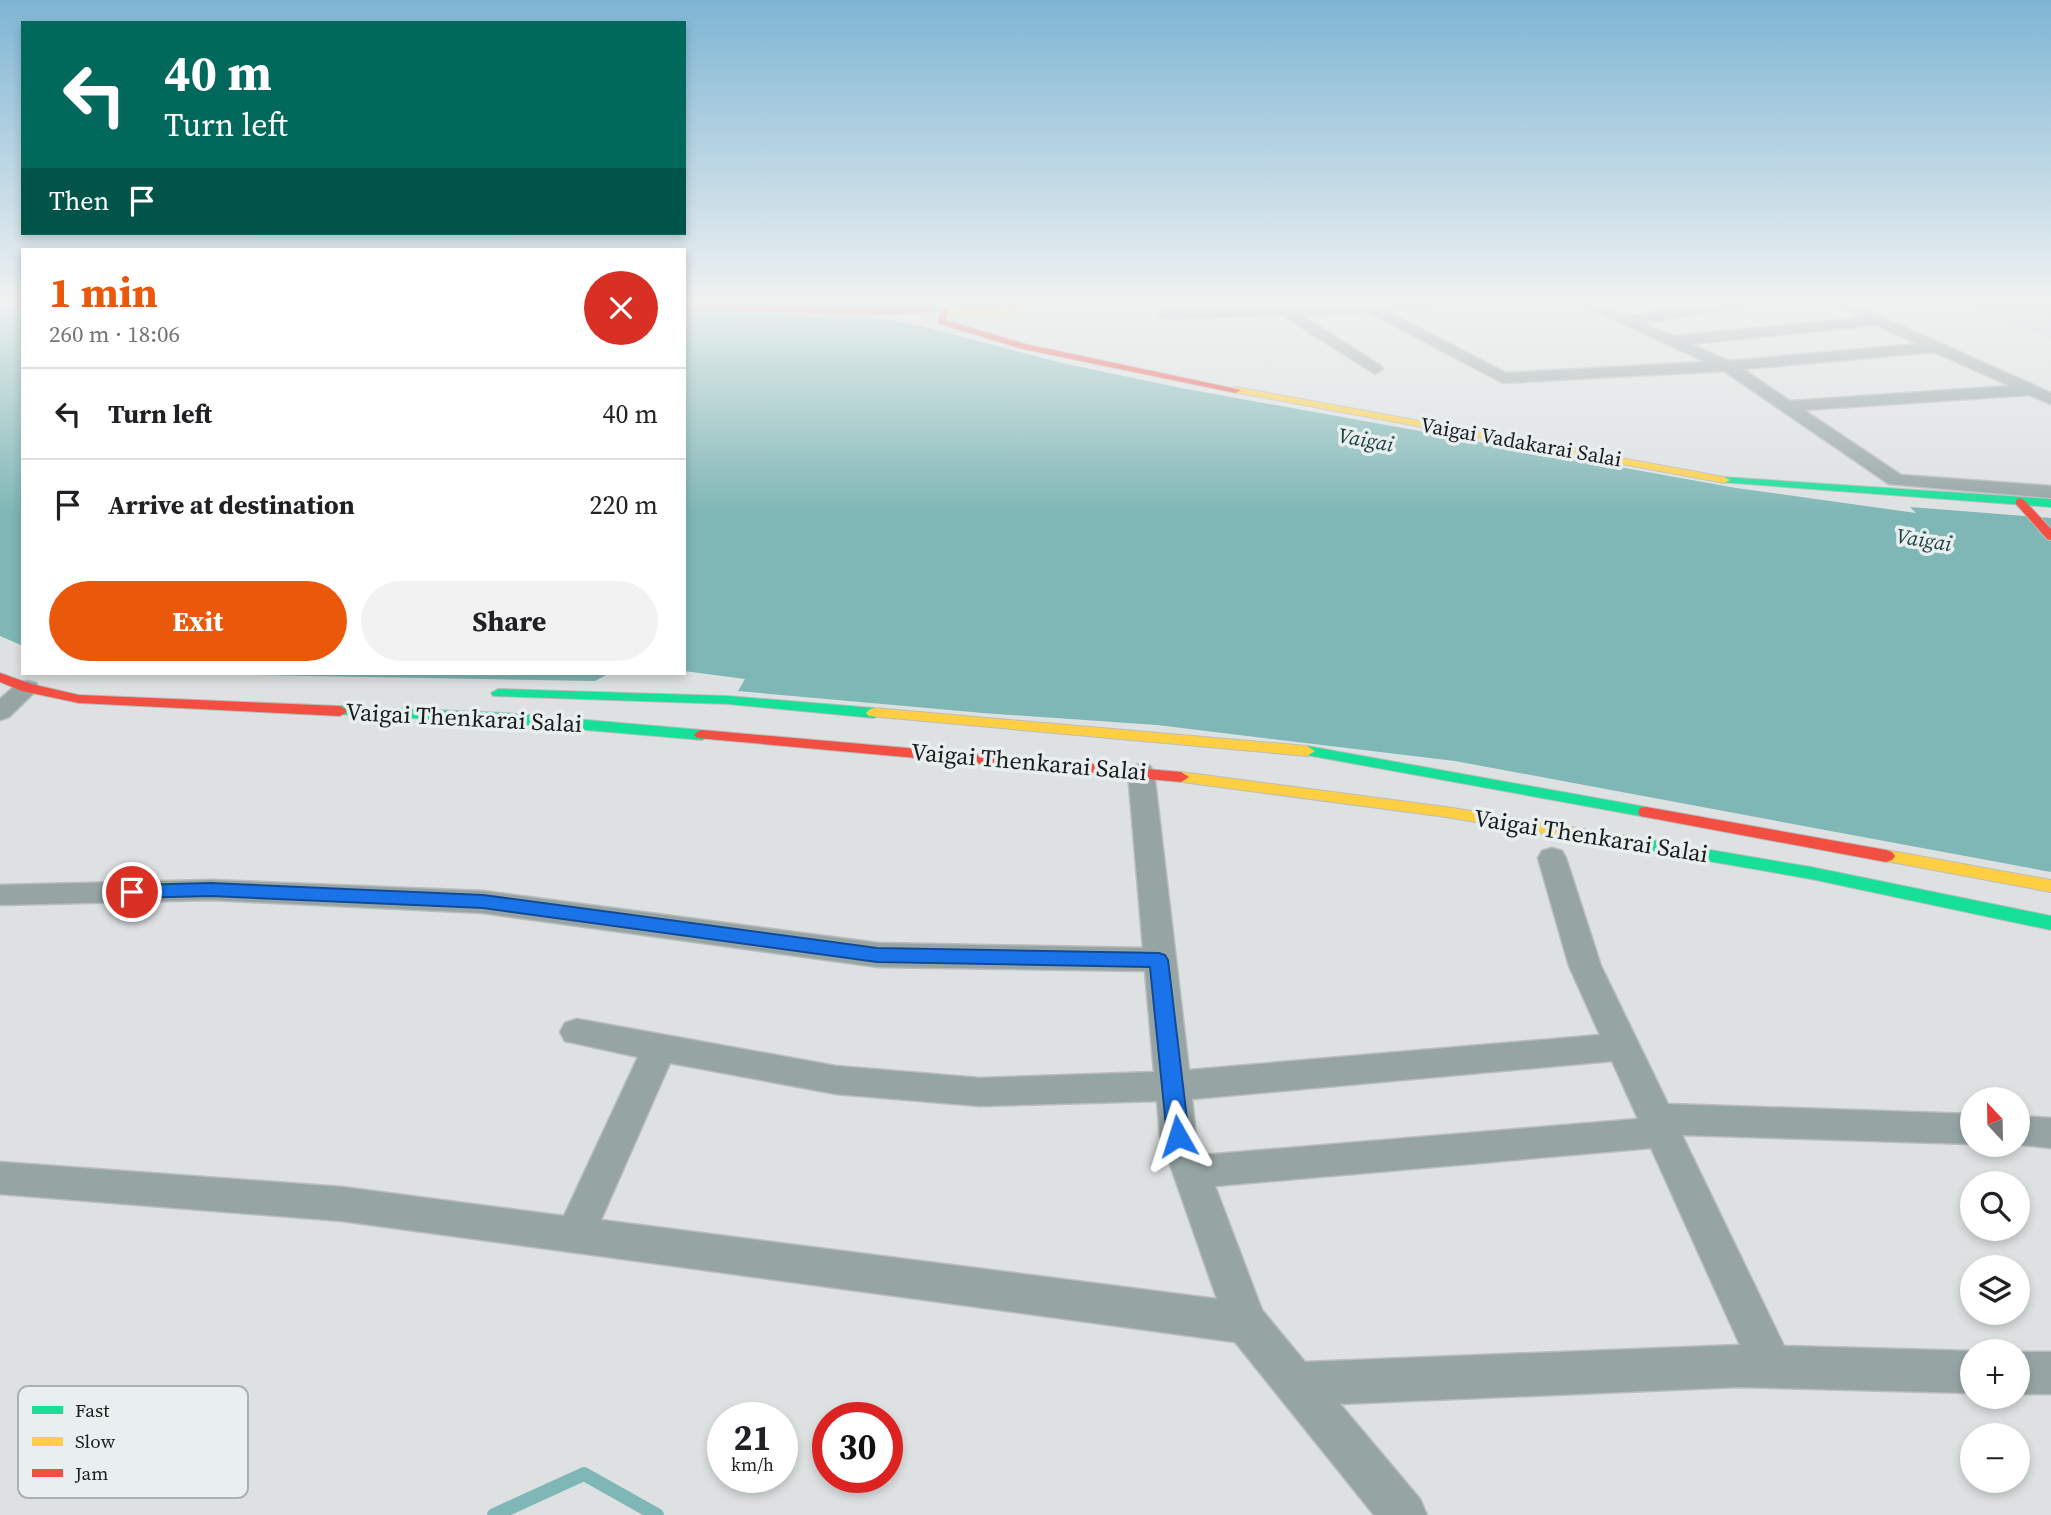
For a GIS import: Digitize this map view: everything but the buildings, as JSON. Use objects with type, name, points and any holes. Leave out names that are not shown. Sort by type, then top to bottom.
[{"type":"main road","name":"Vaigai Vadakarai Salai","points":[[1133,371],[1724,480],[1787,483],[2024,508],[2051,503]]},
{"type":"main road","name":"Vaigai Vadakarai Salai","points":[[1173,371],[1368,404],[1787,483]]},
{"type":"main road","points":[[2024,508],[2051,537]]},
{"type":"main road","name":"Vaigai Thenkarai Salai","points":[[0,677],[27,688],[79,699],[504,718],[1141,772],[1446,812],[1811,873],[2051,923]]},
{"type":"main road","name":"Vaigai Thenkarai Salai","points":[[477,693],[728,700],[1315,752],[2051,886]]},
{"type":"street","points":[[1489,371],[1503,378],[1639,371]]},
{"type":"street","points":[[1734,371],[1896,480],[2051,492]]},
{"type":"street","points":[[1990,371],[2051,398]]},
{"type":"street","points":[[1787,405],[2032,390]]},
{"type":"street","points":[[0,712],[27,688]]},
{"type":"street","points":[[1141,772],[1178,1136],[1246,1323],[1405,1515]]},
{"type":"street","points":[[1552,858],[1586,966],[1772,1367]]},
{"type":"street","points":[[0,895],[211,890],[483,902],[877,955],[1159,960]]},
{"type":"street","points":[[577,1032],[836,1080],[980,1092],[1173,1086],[1623,1047]]},
{"type":"street","points":[[575,1235],[659,1048]]},
{"type":"street","points":[[1191,1172],[1660,1125],[1960,1129]]},
{"type":"street","points":[[2030,1131],[2051,1133]]},
{"type":"street","points":[[0,1178],[342,1204],[1246,1323]]},
{"type":"street","points":[[1294,1384],[1772,1367],[1960,1371]]},
{"type":"street","points":[[2030,1373],[2051,1373]]},
{"type":"water","points":[[0,371],[21,371],[21,645],[0,636]]},
{"type":"water","name":"Vaigai","points":[[686,371],[1099,371],[1181,388],[1736,488],[1916,513],[1910,507],[2051,518],[2051,872],[1455,761],[1157,725],[983,713],[738,691],[745,679],[686,671]]},
{"type":"water","points":[[256,675],[606,675],[595,681]]},
{"type":"waterway","points":[[494,1515],[584,1474],[657,1515]]},
{"type":"traffic: fast","points":[[1724,480],[2051,503]]},
{"type":"traffic: fast","points":[[498,693],[728,700],[874,713]]},
{"type":"traffic: fast","points":[[340,711],[504,718],[702,735]]},
{"type":"traffic: fast","points":[[1307,751],[1646,812]]},
{"type":"traffic: fast","points":[[1645,845],[1811,873],[2051,923]]},
{"type":"traffic: slow","points":[[1236,390],[1724,480]]},
{"type":"traffic: slow","points":[[874,713],[1307,751]]},
{"type":"traffic: slow","points":[[1181,777],[1446,812],[1645,845]]},
{"type":"traffic: slow","points":[[1886,856],[2051,886]]},
{"type":"traffic: jam","points":[[1143,371],[1236,390]]},
{"type":"traffic: jam","points":[[2020,502],[2051,536]]},
{"type":"traffic: jam","points":[[0,677],[27,688],[79,699],[340,711]]},
{"type":"traffic: jam","points":[[702,735],[1181,777]]},
{"type":"traffic: jam","points":[[1646,812],[1886,856]]},
{"type":"route","points":[[132,892],[211,890],[483,902],[877,955],[1159,960],[1178,1136]]}]
